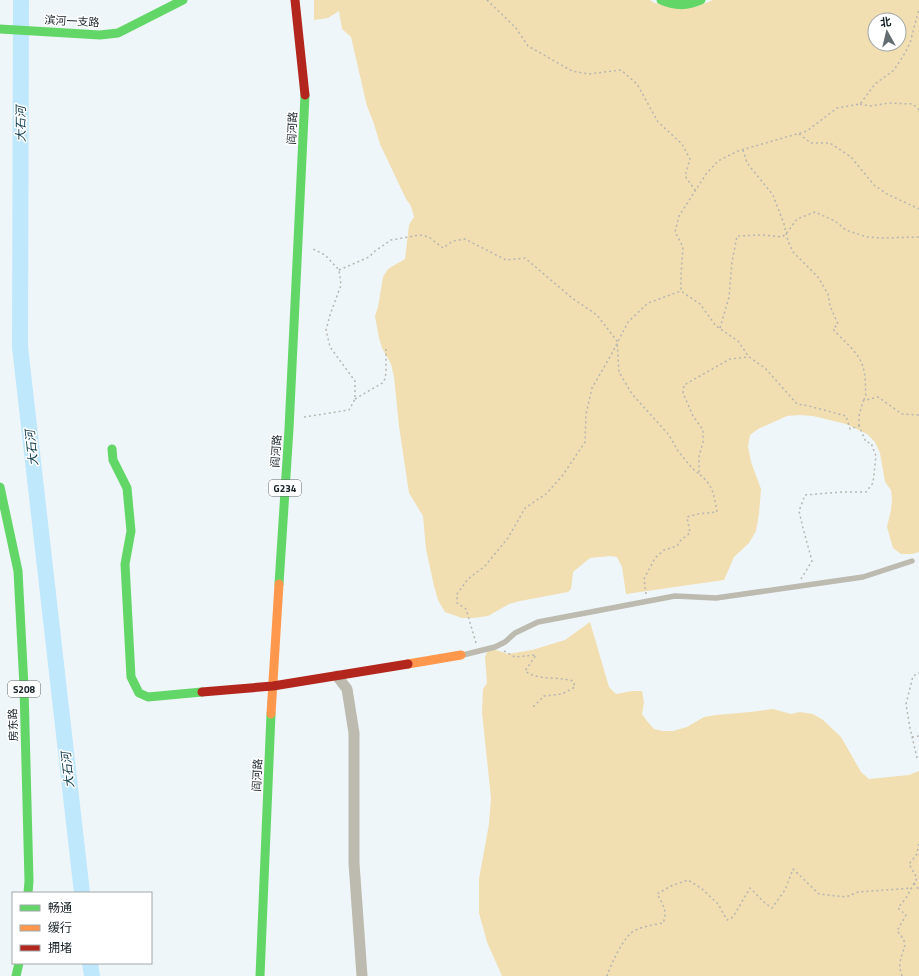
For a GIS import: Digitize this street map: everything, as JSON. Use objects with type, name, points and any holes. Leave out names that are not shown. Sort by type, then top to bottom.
[{"type":"main road","name":"滨河一支路","points":[[0,29],[100,35],[118,33],[183,0]]},
{"type":"main road","name":"阎河路","points":[[260,976],[273,686],[290,419],[306,98],[295,0]]},
{"type":"main road","points":[[661,0],[676,4],[698,2],[701,0]]},
{"type":"main road","points":[[112,449],[114,460],[127,488],[132,531],[125,564],[131,677],[138,693],[148,698],[273,686],[461,655]]},
{"type":"main road","name":"房东路","points":[[0,487],[18,572],[24,687],[28,892]]},
{"type":"main road","points":[[16,976],[19,964]]},
{"type":"street","points":[[337,676],[347,689],[354,733],[354,864],[362,976]]},
{"type":"lane","points":[[461,655],[495,647],[538,622],[675,596],[716,598],[863,577],[912,561]]},
{"type":"path","points":[[487,0],[516,28],[528,46],[572,71],[589,74],[621,70],[637,84],[658,122],[682,144],[690,159],[685,176],[695,190]]},
{"type":"path","points":[[860,104],[875,84],[894,70],[905,53],[910,43],[919,8]]},
{"type":"path","points":[[681,291],[683,247],[675,232],[679,216],[706,174],[718,161],[743,150],[807,131],[837,108],[860,104],[870,106],[913,104],[919,110]]},
{"type":"path","points":[[799,134],[811,143],[830,143],[851,157],[874,186],[887,194],[919,209]]},
{"type":"path","points":[[743,150],[747,164],[773,195],[793,252],[818,277],[828,294],[830,306],[838,324],[833,329],[846,344],[856,352],[864,370],[866,396],[859,416],[859,426],[866,442],[871,443],[876,456],[873,483],[866,492],[805,495],[799,511],[812,561],[795,587]]},
{"type":"path","points":[[720,328],[729,296],[732,262],[737,236],[762,235],[782,237],[797,219],[815,212],[835,221],[846,230],[866,237],[919,237]]},
{"type":"path","points":[[339,270],[369,258],[375,251],[391,240],[420,235],[429,238],[443,248],[453,241],[465,239],[506,260],[526,258],[548,279],[597,315],[617,341],[619,372],[632,394],[670,435],[678,451],[692,468],[707,481],[714,494],[717,512],[698,514],[687,518],[690,534],[680,540],[677,546],[664,550],[655,558],[644,579],[647,601]]},
{"type":"path","points":[[290,419],[349,410],[355,399],[355,381],[330,347],[326,330],[341,285],[339,270],[325,255],[298,242]]},
{"type":"path","points":[[681,291],[700,304],[716,326],[738,341],[749,357],[765,368],[797,404],[846,416],[850,429],[859,426]]},
{"type":"path","points":[[478,651],[466,610],[457,602],[457,594],[468,579],[485,566],[508,538],[525,508],[546,494],[563,475],[585,442],[586,414],[592,388],[628,322],[648,303],[681,291]]},
{"type":"path","points":[[355,399],[384,382],[386,373],[386,349]]},
{"type":"path","points":[[698,474],[699,456],[703,442],[703,430],[693,416],[683,393],[684,385],[730,359],[749,357]]},
{"type":"path","points":[[863,401],[878,397],[902,414],[919,415]]},
{"type":"path","points":[[495,647],[515,657],[536,655],[525,671],[531,675],[550,678],[563,678],[573,681],[575,687],[562,694],[544,696],[532,708]]},
{"type":"path","points":[[917,758],[906,704],[913,676],[919,673]]},
{"type":"path","points":[[912,737],[919,736]]},
{"type":"path","points":[[902,976],[900,964],[905,948],[904,939],[897,931],[906,915],[898,908],[918,878],[909,864],[917,854],[919,843]]},
{"type":"path","points":[[607,976],[616,955],[630,933],[647,926],[663,923],[666,917],[664,906],[657,894],[670,886],[688,880],[700,888],[718,904],[727,920],[733,917],[750,888],[772,908],[785,890],[793,869],[819,894],[846,897],[858,892],[912,888]]},
{"type":"path","points":[[914,883],[919,890]]},
{"type":"shaded area","points":[[314,0],[650,0],[654,3],[696,7],[713,0],[919,0],[919,552],[912,554],[901,554],[893,548],[887,527],[891,510],[891,490],[885,482],[880,453],[875,442],[867,434],[846,424],[813,416],[787,416],[758,429],[750,435],[748,446],[751,462],[761,489],[756,531],[749,543],[734,557],[724,580],[626,594],[622,567],[617,557],[610,556],[590,558],[573,572],[571,589],[568,592],[509,604],[488,616],[462,618],[445,612],[438,600],[434,586],[426,549],[423,516],[409,493],[399,426],[394,377],[391,364],[382,348],[375,316],[383,277],[388,269],[405,259],[409,225],[414,217],[411,206],[406,199],[380,144],[367,106],[351,37],[342,29],[339,11],[328,18],[314,20]]},
{"type":"shaded area","points":[[590,622],[609,687],[616,694],[642,691],[644,702],[642,714],[654,729],[673,731],[687,727],[704,717],[773,709],[791,714],[800,712],[813,714],[823,720],[841,737],[861,772],[869,779],[909,775],[919,771],[919,976],[502,976],[487,942],[479,913],[479,879],[489,824],[491,798],[482,712],[483,689],[487,683],[485,657],[488,650],[496,650],[508,654],[532,650],[565,640]]},
{"type":"waterway","name":"大石河","points":[[21,0],[20,347],[82,892]]},
{"type":"waterway","name":"大石河","points":[[90,964],[92,976]]},
{"type":"traffic: fast","points":[[0,29],[100,35],[118,33],[183,0]]},
{"type":"traffic: fast","points":[[661,0],[681,4],[701,0]]},
{"type":"traffic: fast","points":[[279,584],[289,429],[305,95]]},
{"type":"traffic: fast","points":[[112,449],[113,460],[127,488],[131,531],[125,564],[131,677],[139,693],[148,697],[202,692]]},
{"type":"traffic: fast","points":[[0,487],[18,571],[24,687],[28,892]]},
{"type":"traffic: fast","points":[[260,976],[271,714]]},
{"type":"traffic: fast","points":[[16,976],[19,964]]},
{"type":"traffic: slow","points":[[271,714],[279,584]]},
{"type":"traffic: slow","points":[[408,664],[461,655]]},
{"type":"traffic: jam","points":[[295,0],[305,95]]},
{"type":"traffic: jam","points":[[202,692],[273,686],[408,664]]}]
